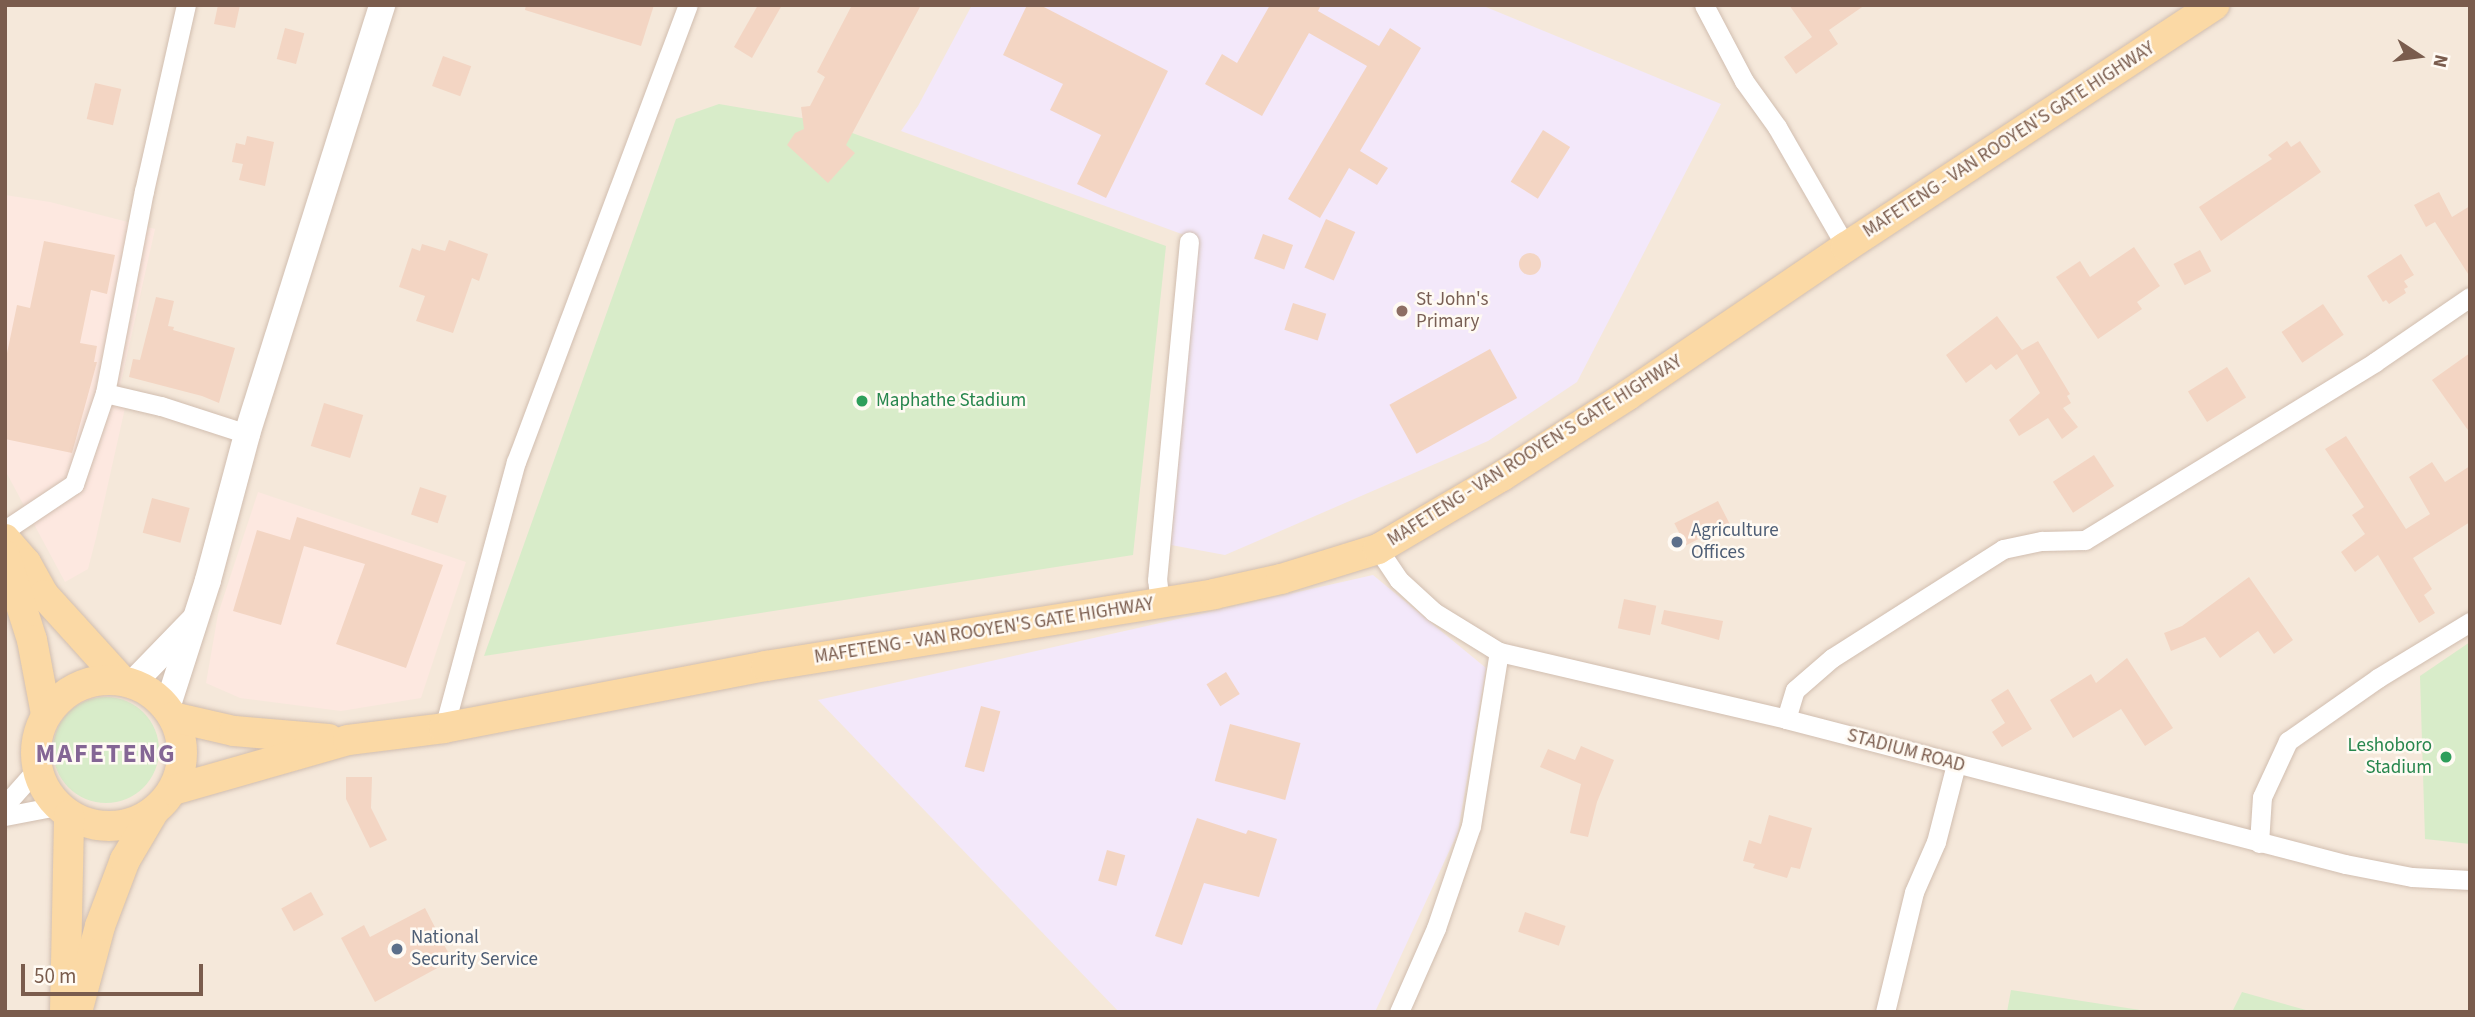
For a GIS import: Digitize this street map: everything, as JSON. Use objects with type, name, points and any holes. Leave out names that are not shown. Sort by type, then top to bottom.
[{"type":"main road","name":"MAFETENG - VAN ROOYEN'S GATE HIGHWAY","points":[[163,800],[348,740],[444,728],[766,666],[1160,603],[1281,579],[1378,549],[1502,476],[1628,395],[1846,247],[2215,5]]},
{"type":"main road","points":[[5,539],[26,563],[44,595],[127,681]]},
{"type":"main road","points":[[5,555],[32,640],[46,714]]},
{"type":"main road","points":[[77,1012],[100,926],[125,860],[163,800],[181,766],[182,741],[170,713],[148,690],[127,681],[99,679],[79,685],[60,697],[46,714],[38,731],[35,750],[37,769],[44,789],[63,810],[89,824],[112,827],[134,822],[163,800]]},
{"type":"main road","name":"MAFETENG - VAN ROOYEN'S GATE HIGHWAY","points":[[170,713],[234,731],[348,740]]},
{"type":"main road","points":[[63,810],[65,1012]]},
{"type":"street","points":[[5,530],[74,484],[105,393],[144,191],[186,5]]},
{"type":"street","points":[[170,713],[247,435],[382,5]]},
{"type":"street","points":[[444,728],[516,462],[688,5]]},
{"type":"street","points":[[1704,5],[1744,80],[1777,127],[1846,247]]},
{"type":"street","points":[[1160,603],[1157,580],[1189,242]]},
{"type":"street","points":[[1786,719],[1795,690],[1832,659],[2003,549],[2042,541],[2085,540],[2375,362],[2470,297]]},
{"type":"street","points":[[105,393],[161,406],[247,435]]},
{"type":"street","name":"STADIUM ROAD","points":[[1378,549],[1399,580],[1434,612],[1499,652],[1786,719],[2259,843],[2412,877],[2470,880]]},
{"type":"street","points":[[127,681],[197,617]]},
{"type":"street","points":[[2259,843],[2262,797],[2288,741],[2378,678],[2470,622]]},
{"type":"street","points":[[1399,1012],[1436,928],[1471,826],[1499,652]]},
{"type":"street","points":[[1885,1012],[1914,892],[1936,842],[1956,764]]},
{"type":"street","points":[[5,805],[37,769]]},
{"type":"street","points":[[5,816],[63,810]]},
{"type":"shaded area","points":[[5,5],[2470,5],[2470,1012],[5,1012]]},
{"type":"shaded area","name":"St John's Primary","points":[[972,5],[1481,5],[1721,104],[1577,382],[1488,441],[1225,555],[1171,545],[1198,240],[901,131],[918,106]]},
{"type":"shaded area","points":[[5,195],[50,202],[155,229],[120,387],[129,390],[96,538],[88,569],[65,582],[5,470]]},
{"type":"shaded area","points":[[258,492],[466,562],[421,698],[341,711],[240,698],[206,683],[218,614]]},
{"type":"shaded area","points":[[1373,575],[1486,668],[1458,832],[1375,1012],[1119,1012],[818,700]]},
{"type":"green space","name":"Maphathe Stadium","points":[[719,104],[819,121],[1166,246],[1133,555],[484,656],[676,119]]},
{"type":"green space","name":"Leshoboro Stadium","points":[[2470,642],[2470,844],[2425,839],[2420,676]]},
{"type":"green space","points":[[106,697],[126,701],[143,713],[155,730],[159,750],[155,770],[143,787],[126,799],[106,803],[86,799],[69,787],[57,770],[53,750],[57,730],[69,713],[86,701]]},
{"type":"green space","points":[[2011,990],[2153,1012],[2007,1012]]},
{"type":"green space","points":[[2242,992],[2313,1012],[2232,1012]]},
{"type":"building","points":[[218,5],[240,5],[235,28],[214,24]]},
{"type":"building","points":[[526,5],[654,5],[641,46],[525,10]]},
{"type":"building","points":[[758,5],[782,5],[752,58],[734,47]]},
{"type":"building","points":[[852,5],[921,5],[846,145],[855,153],[828,183],[787,145],[795,133],[804,129],[801,107],[810,106],[825,77],[817,72]]},
{"type":"building","points":[[1027,5],[1040,5],[1168,71],[1106,198],[1077,184],[1101,135],[1050,110],[1063,84],[1003,55]]},
{"type":"building","points":[[1270,5],[1321,5],[1318,11],[1379,46],[1390,28],[1421,48],[1360,151],[1388,168],[1377,185],[1349,168],[1320,218],[1288,199],[1367,66],[1309,33],[1262,116],[1205,84],[1222,54],[1237,63]]},
{"type":"building","points":[[1789,5],[1865,5],[1829,30],[1838,44],[1796,74],[1784,57],[1812,37]]},
{"type":"building","points":[[285,28],[304,33],[296,64],[277,59]]},
{"type":"building","points":[[443,56],[471,66],[460,96],[432,86]]},
{"type":"building","points":[[95,83],[121,89],[113,125],[87,119]]},
{"type":"building","points":[[1543,130],[1570,147],[1538,199],[1511,182]]},
{"type":"building","points":[[247,136],[274,142],[265,186],[239,180],[243,164],[232,162],[236,143],[245,145]]},
{"type":"building","points":[[2287,141],[2291,147],[2300,141],[2321,172],[2221,241],[2199,207],[2272,159],[2268,155]]},
{"type":"building","points":[[2439,192],[2452,217],[2470,206],[2470,277],[2435,222],[2426,227],[2414,205]]},
{"type":"building","points":[[1326,219],[1355,232],[1334,280],[1304,267]]},
{"type":"building","points":[[1263,234],[1293,245],[1284,269],[1254,258]]},
{"type":"building","points":[[449,240],[488,254],[479,281],[472,278],[453,333],[416,321],[425,296],[399,287],[412,248],[420,251],[422,244],[445,251]]},
{"type":"building","points":[[44,241],[115,255],[107,294],[91,290],[80,343],[97,346],[94,362],[97,362],[72,453],[5,439],[5,363],[17,305],[30,308]]},
{"type":"building","points":[[2134,247],[2160,286],[2137,302],[2142,309],[2098,339],[2056,277],[2080,261],[2090,277]]},
{"type":"building","points":[[2200,250],[2211,271],[2185,285],[2174,264]]},
{"type":"building","points":[[1530,253],[1538,256],[1541,264],[1538,272],[1530,275],[1522,272],[1519,264],[1522,256]]},
{"type":"building","points":[[2401,254],[2414,275],[2404,281],[2408,287],[2404,289],[2406,293],[2389,304],[2386,300],[2383,302],[2367,276]]},
{"type":"building","points":[[156,297],[174,301],[168,326],[174,327],[173,330],[235,348],[219,403],[129,377],[133,359],[140,360]]},
{"type":"building","points":[[1293,303],[1326,314],[1318,340],[1284,330]]},
{"type":"building","points":[[2323,304],[2344,335],[2302,363],[2282,332]]},
{"type":"building","points":[[1997,316],[2022,350],[2038,341],[2070,394],[2067,396],[2071,403],[2063,408],[2078,427],[2062,439],[2048,418],[2019,436],[2009,420],[2040,393],[2017,354],[1996,370],[1991,364],[1966,383],[1946,355]]},
{"type":"building","points":[[1490,349],[1517,398],[1417,454],[1389,405]]},
{"type":"building","points":[[2470,353],[2470,433],[2432,380]]},
{"type":"building","points":[[2227,367],[2246,398],[2207,422],[2188,391]]},
{"type":"building","points":[[324,403],[363,415],[350,458],[311,446]]},
{"type":"building","points":[[2346,436],[2406,529],[2430,514],[2409,477],[2432,462],[2445,482],[2470,466],[2470,522],[2413,558],[2432,589],[2424,595],[2435,613],[2419,623],[2378,555],[2355,572],[2341,552],[2365,534],[2352,515],[2364,507],[2325,449]]},
{"type":"building","points":[[2094,455],[2114,486],[2073,513],[2053,482]]},
{"type":"building","points":[[420,487],[447,496],[438,523],[411,515]]},
{"type":"building","points":[[152,498],[190,508],[180,543],[143,533]]},
{"type":"building","points":[[1718,501],[1729,523],[1686,546],[1674,523]]},
{"type":"building","points":[[297,517],[443,565],[406,668],[336,644],[365,564],[304,546],[281,625],[233,611],[257,530],[290,540]]},
{"type":"building","points":[[2249,577],[2293,640],[2274,654],[2258,631],[2220,658],[2205,637],[2171,651],[2164,633],[2182,626]]},
{"type":"building","points":[[1624,599],[1656,606],[1650,635],[1618,628]]},
{"type":"building","points":[[1664,610],[1723,621],[1719,640],[1661,624]]},
{"type":"building","points":[[2127,658],[2173,728],[2145,746],[2121,709],[2073,738],[2050,700],[2091,674],[2096,683]]},
{"type":"building","points":[[1226,672],[1240,694],[1220,706],[1206,684]]},
{"type":"building","points":[[2008,689],[2032,729],[2002,747],[1992,732],[2005,723],[1991,700]]},
{"type":"building","points":[[981,706],[1000,711],[984,772],[965,767]]},
{"type":"building","points":[[1230,724],[1301,743],[1285,800],[1215,781]]},
{"type":"building","points":[[1581,746],[1614,760],[1597,802],[1588,837],[1570,833],[1581,784],[1540,767],[1548,749],[1575,760]]},
{"type":"building","points":[[346,777],[372,777],[371,808],[387,840],[370,848],[346,799]]},
{"type":"building","points":[[1769,815],[1812,828],[1800,869],[1791,867],[1787,878],[1753,868],[1755,864],[1743,861],[1749,840],[1761,844]]},
{"type":"building","points":[[1197,818],[1246,834],[1248,830],[1277,839],[1259,897],[1204,883],[1182,945],[1155,936]]},
{"type":"building","points":[[1107,850],[1125,855],[1116,886],[1098,881]]},
{"type":"building","points":[[311,892],[324,915],[294,931],[281,908]]},
{"type":"building","name":"National Security Service","points":[[425,908],[452,960],[375,1002],[341,938],[364,925],[370,937]]},
{"type":"building","points":[[1525,912],[1566,926],[1559,946],[1518,932]]},
{"type":"place","name":"St John's Primary","points":[[1402,311]]},
{"type":"place","name":"Maphathe Stadium","points":[[862,401]]},
{"type":"place","name":"Agriculture Offices","points":[[1677,542]]},
{"type":"place","name":"Leshoboro Stadium","points":[[2446,757]]},
{"type":"place","name":"National Security Service","points":[[397,949]]},
{"type":"district","name":"MAFETENG","points":[[106,754]]}]
